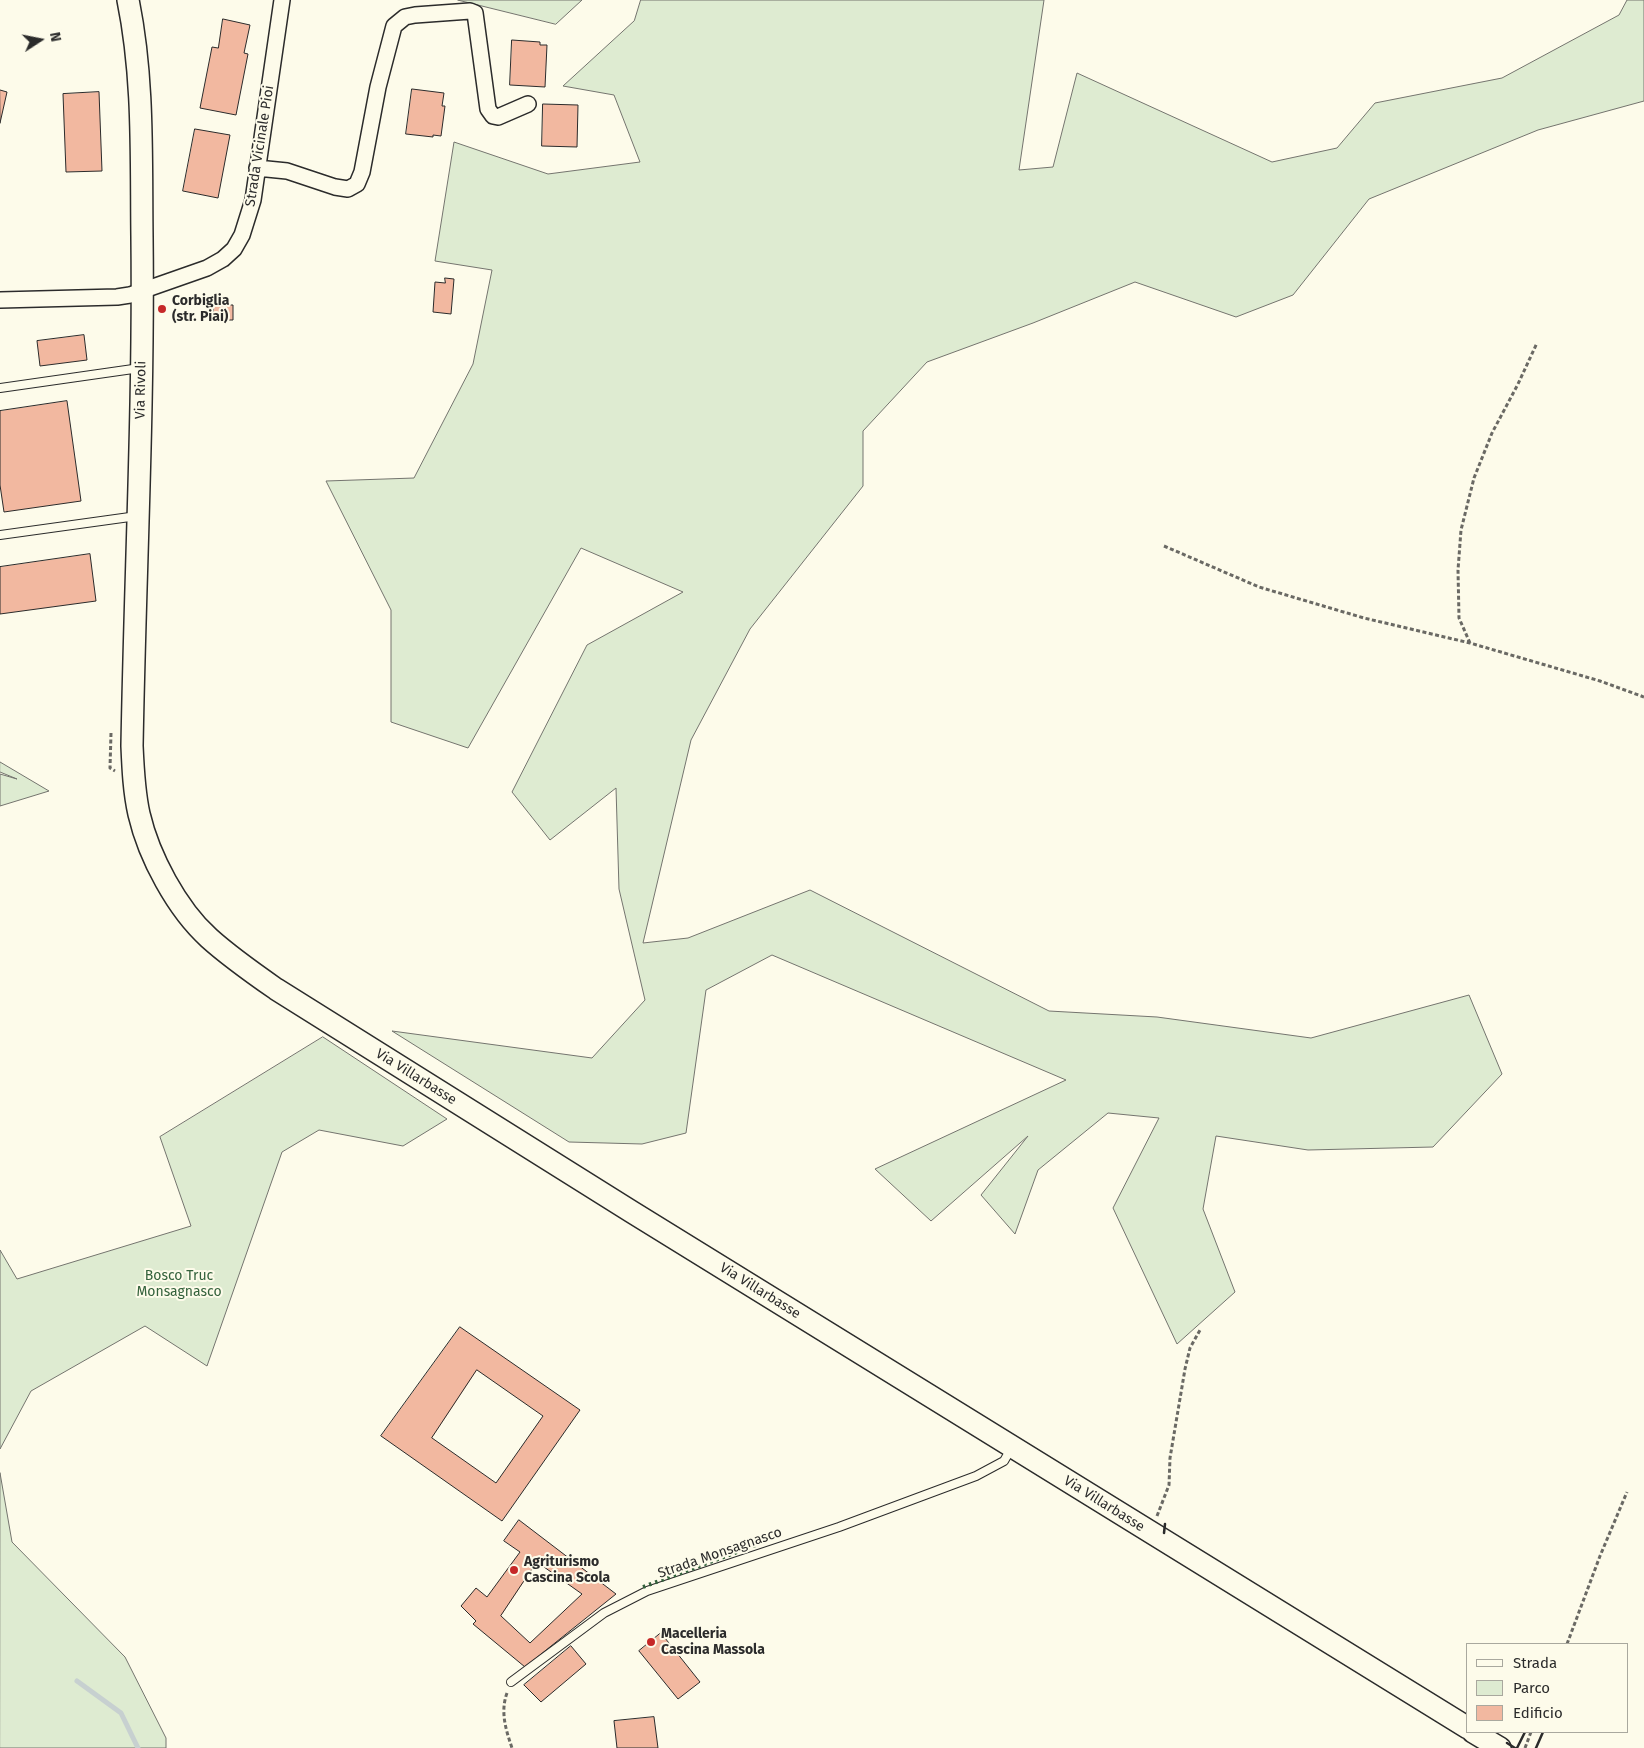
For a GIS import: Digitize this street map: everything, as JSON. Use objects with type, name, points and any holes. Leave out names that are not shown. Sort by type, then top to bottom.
[{"type":"street","name":"Via Rivoli","points":[[128,0],[136,45],[142,136],[143,289],[132,746],[134,780]]},
{"type":"street","name":"Strada Vicinale Pioi","points":[[0,300],[130,295],[207,268],[223,260],[234,249],[242,235],[253,200],[282,0]]},
{"type":"street","points":[[257,168],[287,171],[341,188],[348,189],[357,184],[362,172],[378,87],[394,26],[405,17],[470,11],[475,13],[488,108],[493,116],[498,117],[528,104]]},
{"type":"street","name":"Via Villarbasse","points":[[134,780],[139,815],[147,841],[161,872],[182,907],[208,937],[238,963],[309,1010],[1466,1727]]},
{"type":"street","points":[[1475,1733],[1500,1748]]},
{"type":"lane","points":[[0,388],[142,368]]},
{"type":"lane","points":[[0,535],[138,516]]},
{"type":"lane","name":"Strada Monsagnasco","points":[[511,1682],[604,1613],[647,1591],[839,1526],[976,1476],[1004,1461],[1012,1447]]},
{"type":"path","points":[[1470,644],[1459,618],[1458,570],[1461,530],[1474,478],[1492,433],[1537,343]]},
{"type":"path","points":[[1164,546],[1259,587],[1364,618],[1470,644],[1600,681],[1644,697]]},
{"type":"path","points":[[1149,1532],[1161,1509],[1169,1485],[1170,1458],[1185,1369],[1190,1348],[1200,1330]]},
{"type":"path","points":[[1567,1643],[1600,1556],[1627,1492]]},
{"type":"path","points":[[511,1682],[504,1700],[504,1725],[512,1748]]},
{"type":"path","points":[[1524,1748],[1531,1733]]},
{"type":"green space","points":[[458,0],[582,0],[556,24]]},
{"type":"green space","points":[[641,0],[1044,0],[1019,170],[1053,167],[1077,73],[1272,162],[1337,148],[1375,103],[1502,78],[1619,15],[1627,0],[1644,0],[1644,101],[1538,130],[1369,199],[1293,295],[1236,317],[1135,282],[1033,323],[927,362],[863,431],[863,486],[750,629],[691,740],[643,943],[688,938],[810,890],[1049,1011],[1157,1017],[1311,1038],[1469,995],[1502,1074],[1433,1147],[1308,1150],[1216,1136],[1203,1209],[1235,1292],[1177,1344],[1113,1208],[1159,1118],[1108,1113],[1038,1170],[1015,1234],[981,1195],[1028,1136],[931,1221],[875,1169],[1066,1080],[772,955],[706,990],[686,1133],[642,1144],[569,1142],[392,1031],[592,1058],[645,1000],[619,889],[616,788],[550,840],[512,792],[587,645],[683,592],[581,548],[468,748],[391,722],[391,610],[326,481],[414,478],[473,364],[492,270],[435,261],[454,142],[548,174],[640,162],[614,95],[563,86],[634,21]]},
{"type":"green space","points":[[0,762],[49,791],[0,806],[0,774],[17,779],[0,772]]},
{"type":"green space","name":"Bosco Truc Monsagnasco","points":[[323,1037],[447,1119],[403,1146],[319,1130],[282,1152],[207,1366],[145,1326],[31,1391],[0,1449],[0,1250],[17,1279],[191,1226],[160,1137]]},
{"type":"green space","points":[[0,1473],[12,1542],[125,1657],[166,1738],[166,1748],[0,1748]]},
{"type":"building","points":[[223,19],[250,25],[244,53],[248,54],[236,115],[200,108],[212,47],[218,48]]},
{"type":"building","points":[[512,40],[540,42],[540,45],[547,45],[545,87],[510,85]]},
{"type":"building","points":[[412,89],[444,93],[442,106],[445,106],[441,136],[406,134]]},
{"type":"building","points":[[0,90],[7,92],[0,123]]},
{"type":"building","points":[[99,92],[102,171],[66,172],[63,94]]},
{"type":"building","points":[[543,104],[578,105],[577,147],[542,146]]},
{"type":"building","points":[[195,129],[230,135],[218,198],[183,191]]},
{"type":"building","points":[[445,278],[454,279],[451,314],[433,312],[435,282],[445,283]]},
{"type":"building","points":[[214,305],[233,305],[233,320],[213,320]]},
{"type":"building","points":[[84,335],[87,360],[40,366],[37,341]]},
{"type":"building","points":[[67,401],[81,501],[4,512],[0,485],[0,411]]},
{"type":"building","points":[[90,554],[96,601],[0,614],[0,567]]},
{"type":"building","points":[[460,1327],[580,1410],[502,1521],[381,1436]],"holes":[[[477,1370],[543,1416],[496,1483],[432,1438]]]},
{"type":"building","points":[[519,1520],[616,1594],[525,1667],[473,1624],[476,1621],[461,1606],[476,1588],[487,1597],[520,1552],[504,1541]],"holes":[[[537,1562],[582,1594],[530,1643],[501,1616]]]},
{"type":"building","points":[[661,1633],[700,1682],[678,1699],[639,1651]]},
{"type":"building","points":[[571,1646],[586,1664],[541,1702],[524,1685]]},
{"type":"building","points":[[654,1717],[658,1748],[617,1748],[614,1721]]},
{"type":"waterway","points":[[77,1681],[121,1713],[138,1748]]},
{"type":"hedge","points":[[643,1587],[756,1545]]},
{"type":"wall","points":[[1164,1533],[1165,1524]]},
{"type":"wall","points":[[1517,1748],[1524,1733]]},
{"type":"wall","points":[[1536,1748],[1543,1733]]},
{"type":"wall","points":[[1507,1743],[1515,1748]]},
{"type":"place","name":"Corbiglia (str. Piai)","points":[[162,309]]},
{"type":"place","name":"Agriturismo Cascina Scola","points":[[514,1570]]},
{"type":"place","name":"Macelleria Cascina Massola","points":[[651,1642]]}]
